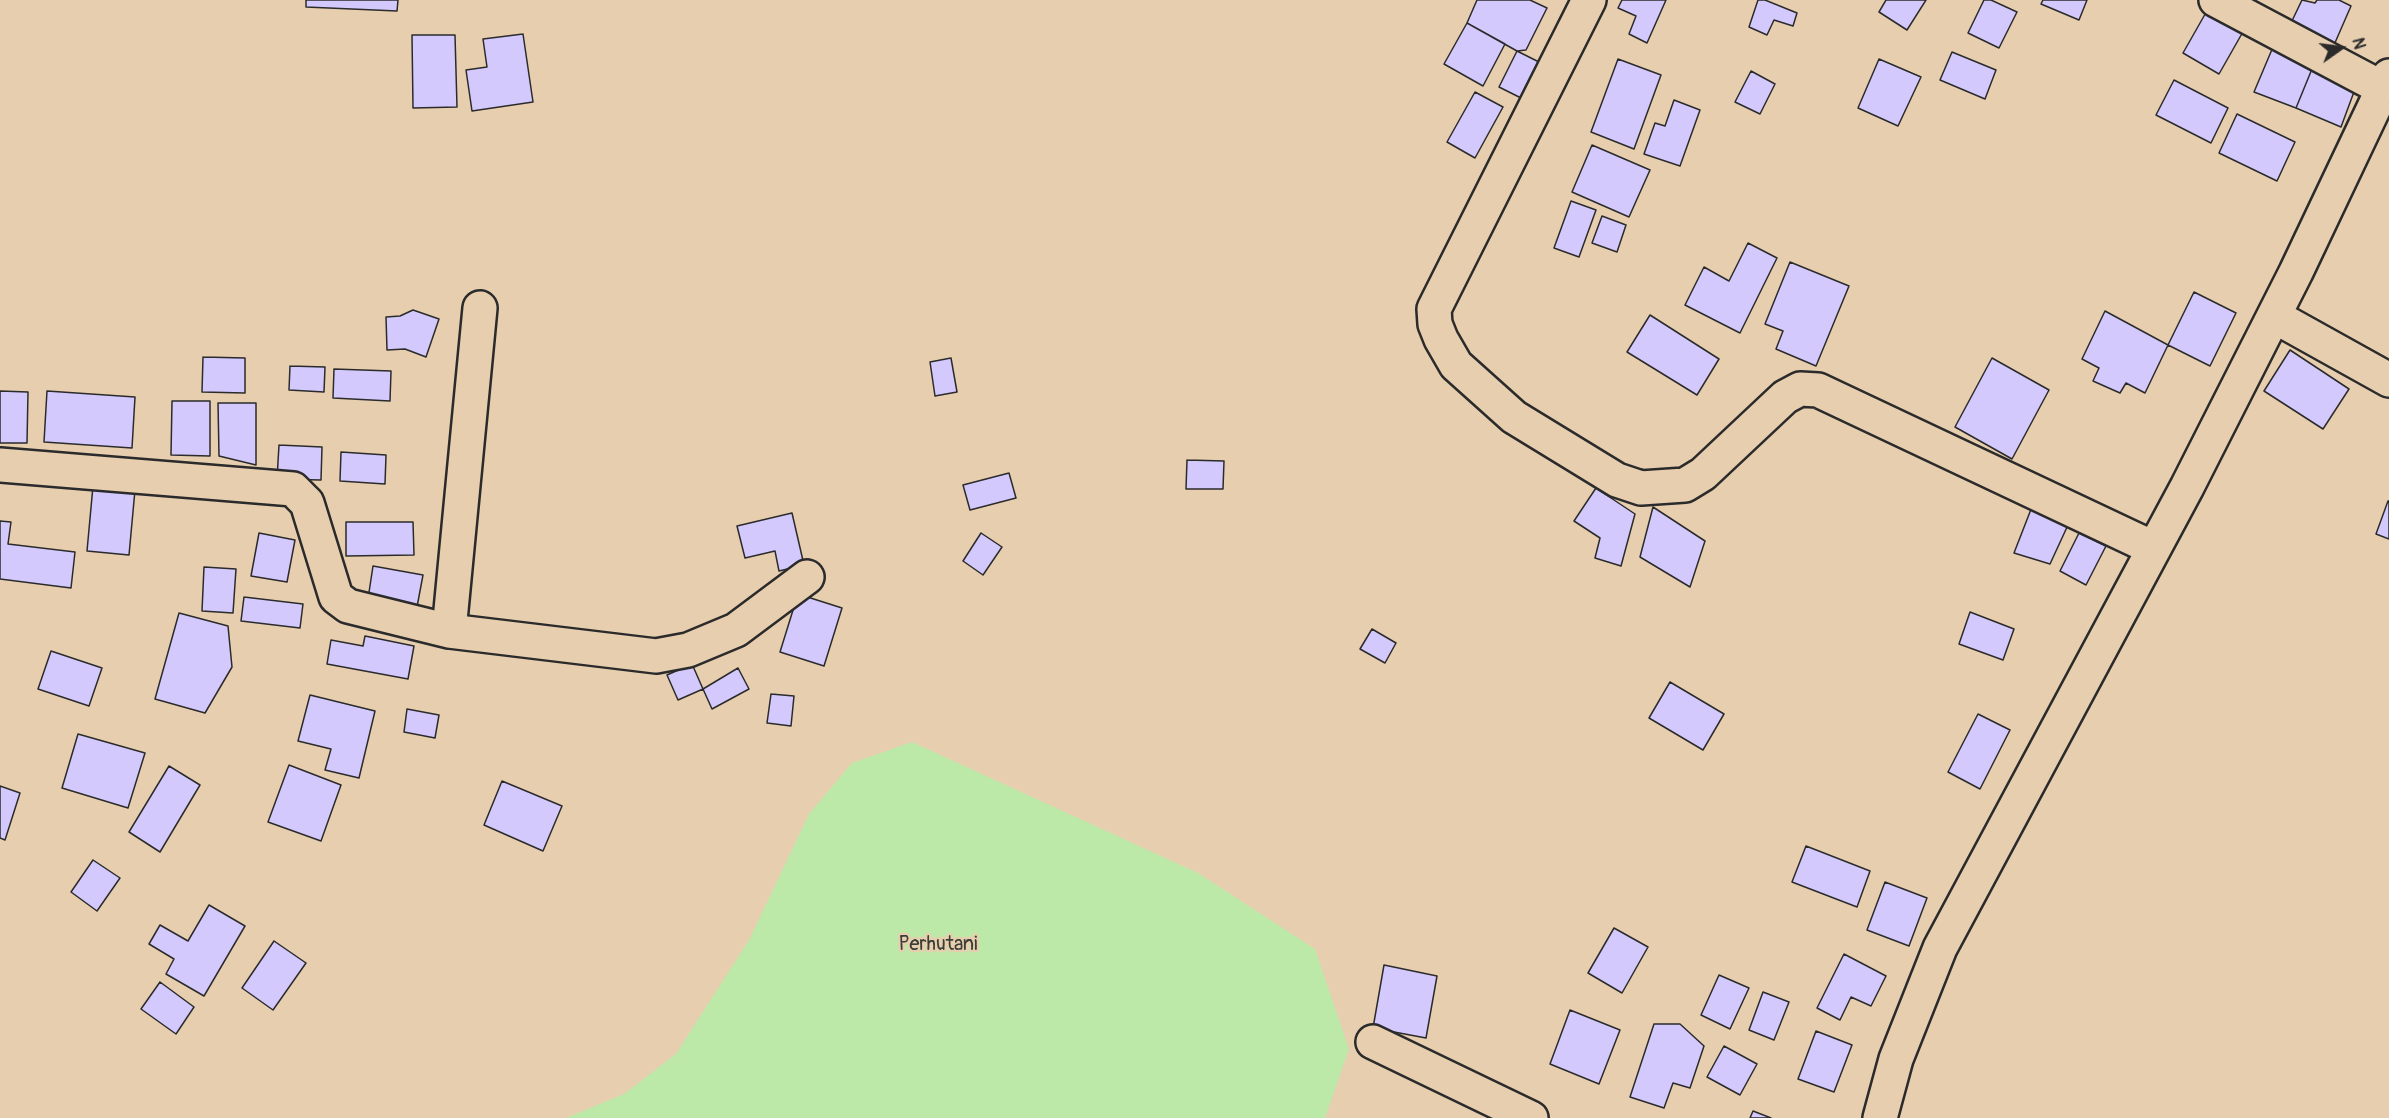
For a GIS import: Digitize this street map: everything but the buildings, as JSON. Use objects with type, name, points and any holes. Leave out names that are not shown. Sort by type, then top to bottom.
[{"type":"street","points":[[1589,0],[1434,309],[1435,324],[1456,365],[1514,417],[1617,480],[1641,488],[1685,485],[1703,474],[1785,397],[1800,388],[1818,390],[2153,548]]},
{"type":"street","points":[[1880,1118],[1896,1059],[1940,948],[2187,487],[2274,316],[2385,82],[2216,0]]},
{"type":"street","points":[[448,631],[480,308]]},
{"type":"street","points":[[2274,316],[2389,380]]},
{"type":"street","points":[[0,465],[293,489],[307,503],[336,597],[348,606],[448,631],[656,656],[688,650],[736,630],[807,577]]},
{"type":"street","points":[[1373,1042],[1531,1118]]},
{"type":"green space","name":"Perhutani","points":[[912,742],[1198,873],[1315,949],[1349,1049],[1325,1118],[566,1118],[624,1094],[676,1054],[749,940],[809,814],[852,763]]}]
